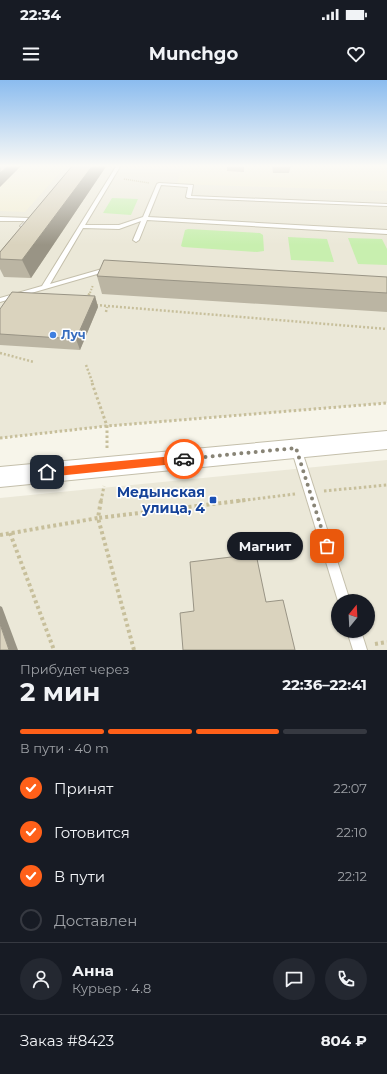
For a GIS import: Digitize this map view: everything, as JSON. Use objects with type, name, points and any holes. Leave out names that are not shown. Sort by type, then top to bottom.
[{"type":"street","points":[[0,477],[387,440]]},
{"type":"lane","points":[[44,288],[103,192]]},
{"type":"lane","points":[[136,240],[156,192]]},
{"type":"lane","points":[[189,192],[188,197],[387,205]]},
{"type":"lane","points":[[19,231],[34,214]]},
{"type":"lane","points":[[82,226],[119,228],[145,218],[387,232]]},
{"type":"lane","points":[[0,219],[29,220]]},
{"type":"lane","points":[[0,300],[114,268]]},
{"type":"lane","points":[[296,448],[342,594]]},
{"type":"lane","points":[[356,638],[360,650]]},
{"type":"path","points":[[85,303],[99,272]]},
{"type":"path","points":[[93,304],[107,307],[387,329]]},
{"type":"path","points":[[106,312],[107,307]]},
{"type":"path","points":[[0,353],[34,362]]},
{"type":"path","points":[[86,365],[107,426]]},
{"type":"path","points":[[0,438],[107,426],[387,402]]},
{"type":"path","points":[[107,466],[98,518],[134,650]]},
{"type":"path","points":[[0,535],[98,518],[310,492],[387,485]]},
{"type":"path","points":[[10,533],[54,650]]},
{"type":"shaded area","points":[[0,192],[387,192],[387,403],[107,426],[0,438]]},
{"type":"shaded area","points":[[0,192],[43,192],[25,212],[0,211]]},
{"type":"shaded area","points":[[387,460],[387,650],[0,650],[0,498]]},
{"type":"green space","points":[[112,198],[138,199],[131,215],[103,213]]},
{"type":"green space","points":[[185,230],[260,233],[263,235],[264,251],[257,252],[183,247],[181,246]]},
{"type":"green space","points":[[288,237],[327,239],[334,262],[291,260]]},
{"type":"green space","points":[[348,238],[382,239],[387,249],[387,265],[358,264]]},
{"type":"building","points":[[51,192],[73,192],[22,260],[0,259],[0,252]]},
{"type":"building","points":[[104,260],[387,277],[387,293],[97,276]]},
{"type":"building","points":[[12,292],[95,296],[76,339],[0,334],[0,309]]},
{"type":"building","points":[[256,554],[266,602],[283,600],[295,650],[183,650],[180,613],[194,611],[190,562]]},
{"type":"building","points":[[0,624],[9,650],[0,650]]},
{"type":"way so far","points":[[184,459],[296,448],[327,546]]},
{"type":"place","name":"Луч","points":[[53,335]]},
{"type":"place","name":"Медынская улица, 4","points":[[213,500]]},
{"type":"place","name":"Магнит","points":[[327,546]]},
{"type":"route","points":[[47,472],[184,459]]}]
